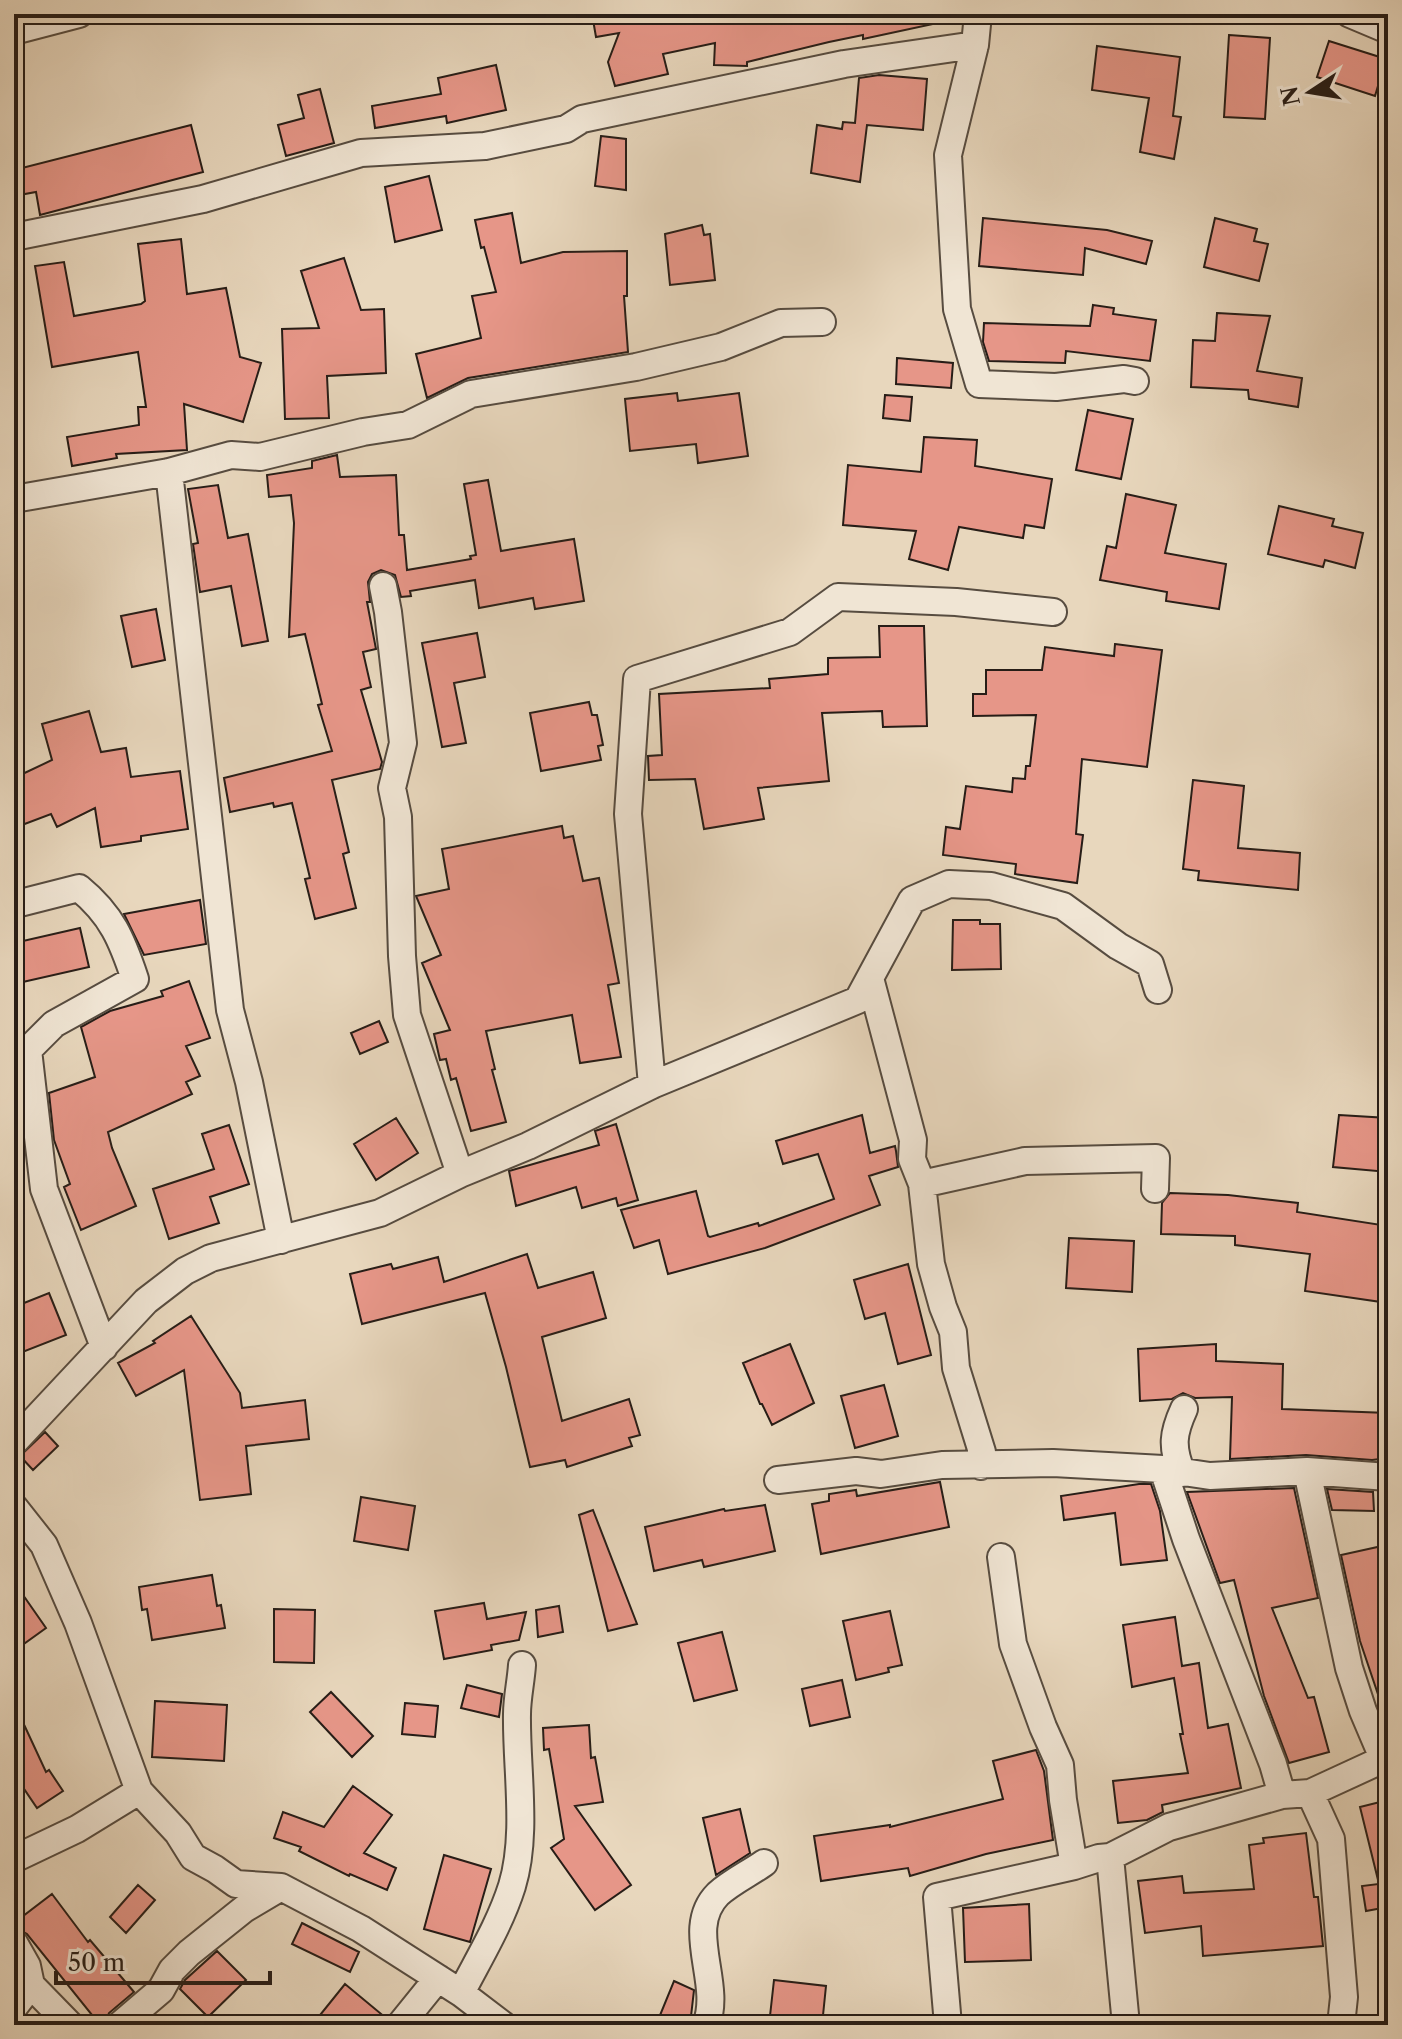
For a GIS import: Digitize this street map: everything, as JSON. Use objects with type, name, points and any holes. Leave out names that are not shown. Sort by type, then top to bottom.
[{"type":"street","points":[[14,31],[79,14]]},
{"type":"street","points":[[978,14],[975,45],[948,155],[957,309],[979,384],[1056,387],[1124,379],[1135,381]]},
{"type":"street","points":[[1350,14],[1388,30]]},
{"type":"street","points":[[14,237],[203,199],[361,153],[485,146],[566,129],[582,119],[767,78],[975,45]]},
{"type":"street","points":[[14,499],[169,472],[231,455],[260,457],[363,432],[408,425],[471,394],[582,377],[721,347],[781,323],[822,322]]},
{"type":"street","points":[[169,472],[230,1010],[249,1082],[281,1240]]},
{"type":"street","points":[[383,586],[403,743],[392,788],[398,817],[407,1015],[460,1174]]},
{"type":"street","points":[[652,1085],[628,814],[637,679],[790,632],[838,597],[956,602],[1053,612]]},
{"type":"street","points":[[14,1442],[146,1301],[185,1271],[211,1258],[380,1213],[652,1085],[858,1000],[912,900],[949,884],[991,886],[1063,906],[1118,946],[1150,964],[1158,990]]},
{"type":"street","points":[[20,903],[79,888],[101,906],[122,940],[135,979],[54,1024],[28,1050],[44,1189],[104,1347]]},
{"type":"street","points":[[870,978],[913,1140],[912,1159],[922,1184],[931,1264],[953,1332],[956,1368],[980,1443],[981,1466]]},
{"type":"street","points":[[922,1184],[1025,1161],[1156,1158],[1155,1189]]},
{"type":"street","points":[[1184,1409],[1174,1431],[1176,1458],[1172,1471],[1186,1539],[1273,1764],[1282,1795]]},
{"type":"street","points":[[778,1480],[856,1471],[881,1474],[942,1465],[1053,1463],[1210,1476],[1307,1471],[1388,1477]]},
{"type":"street","points":[[948,2025],[937,1897],[1110,1857],[1169,1827],[1282,1795],[1310,1793],[1386,1757],[1363,1711],[1349,1668],[1307,1471]]},
{"type":"street","points":[[14,1507],[44,1545],[78,1623],[139,1791],[178,1833],[193,1857],[236,1884],[281,1887],[361,1929],[461,1993],[503,2025]]},
{"type":"street","points":[[1001,1557],[1013,1644],[1060,1765],[1074,1866]]},
{"type":"street","points":[[461,1993],[493,1932],[512,1885],[521,1774],[517,1713],[522,1665]]},
{"type":"street","points":[[14,1859],[77,1829],[139,1791]]},
{"type":"street","points":[[1310,1793],[1331,1839],[1344,1997],[1341,2025]]},
{"type":"street","points":[[1110,1857],[1126,2025]]},
{"type":"street","points":[[706,2025],[712,1988],[703,1934],[704,1915],[718,1894],[764,1863]]},
{"type":"street","points":[[120,2025],[161,1990],[172,1970],[189,1953],[244,1909],[281,1887]]},
{"type":"street","points":[[14,1943],[27,1966],[31,1985],[70,2025]]},
{"type":"street","points":[[400,2025],[438,1978]]},
{"type":"street","points":[[14,2007],[31,1985]]},
{"type":"building","points":[[592,14],[689,14],[690,18],[750,20],[749,14],[932,14],[933,24],[863,39],[863,35],[829,42],[747,62],[747,66],[714,65],[715,43],[663,54],[668,74],[615,86],[608,62],[619,33],[596,37]]},
{"type":"building","points":[[1229,35],[1270,38],[1265,119],[1224,117]]},
{"type":"building","points":[[1329,41],[1386,59],[1375,96],[1317,77]]},
{"type":"building","points":[[1097,46],[1180,57],[1173,116],[1181,117],[1174,159],[1140,152],[1149,98],[1092,90]]},
{"type":"building","points":[[496,65],[506,110],[447,123],[446,116],[375,128],[372,106],[441,94],[438,78]]},
{"type":"building","points":[[879,75],[927,79],[923,130],[867,125],[860,182],[811,173],[817,125],[842,129],[843,122],[855,123],[859,78]]},
{"type":"building","points":[[320,89],[334,143],[286,156],[278,125],[304,118],[298,95]]},
{"type":"building","points":[[191,125],[203,172],[40,215],[36,192],[14,196],[14,170]]},
{"type":"building","points":[[601,136],[626,139],[626,190],[595,186]]},
{"type":"building","points":[[429,176],[442,230],[395,242],[385,187]]},
{"type":"building","points":[[512,213],[521,263],[563,252],[627,251],[627,296],[624,296],[628,352],[468,378],[427,398],[416,354],[481,338],[472,296],[496,292],[475,220]]},
{"type":"building","points":[[983,218],[1107,230],[1152,241],[1146,264],[1085,248],[1083,275],[979,266]]},
{"type":"building","points":[[1215,218],[1257,229],[1254,241],[1268,244],[1259,281],[1204,267]]},
{"type":"building","points":[[702,225],[704,235],[710,234],[715,280],[670,285],[665,234]]},
{"type":"building","points":[[181,239],[187,294],[226,288],[240,357],[261,363],[243,422],[184,404],[187,450],[116,454],[117,458],[72,466],[67,437],[139,425],[138,407],[146,407],[138,352],[52,367],[35,266],[64,262],[74,316],[141,304],[145,301],[138,244]]},
{"type":"building","points":[[344,258],[361,310],[384,309],[386,373],[327,376],[329,418],[285,419],[282,329],[319,328],[301,271]]},
{"type":"building","points":[[1093,305],[1114,308],[1113,314],[1156,320],[1150,361],[1066,351],[1065,363],[989,361],[983,342],[984,323],[1090,326]]},
{"type":"building","points":[[1217,313],[1270,316],[1257,371],[1302,378],[1298,407],[1249,399],[1248,390],[1191,387],[1193,340],[1215,341]]},
{"type":"building","points":[[897,358],[953,363],[951,388],[896,384]]},
{"type":"building","points":[[677,393],[678,401],[739,393],[748,456],[698,463],[696,444],[630,451],[625,399]]},
{"type":"building","points":[[885,395],[912,397],[910,421],[883,418]]},
{"type":"building","points":[[1088,410],[1133,419],[1121,479],[1076,470]]},
{"type":"building","points":[[924,437],[977,440],[975,466],[1052,479],[1044,528],[1025,525],[1023,538],[959,527],[948,570],[909,559],[916,531],[843,525],[848,465],[921,472]]},
{"type":"building","points":[[337,455],[340,477],[396,475],[399,535],[404,535],[407,570],[471,559],[470,556],[476,555],[464,484],[488,480],[501,551],[574,539],[584,601],[535,609],[533,598],[479,608],[475,580],[410,591],[411,596],[401,597],[395,575],[381,570],[372,574],[368,582],[370,602],[367,602],[376,649],[363,652],[371,687],[361,690],[382,762],[380,769],[332,780],[349,852],[343,854],[356,908],[315,919],[305,879],[310,878],[292,803],[274,807],[273,803],[230,812],[224,778],[332,751],[318,705],[322,704],[305,634],[289,637],[294,523],[291,495],[269,497],[267,475],[312,468],[312,461]]},
{"type":"building","points":[[218,485],[228,538],[248,534],[268,641],[242,646],[231,586],[200,592],[193,544],[198,543],[188,489]]},
{"type":"building","points":[[1126,494],[1176,505],[1165,553],[1226,564],[1219,609],[1166,601],[1167,592],[1100,580],[1107,546],[1116,548]]},
{"type":"building","points":[[1279,506],[1334,519],[1332,526],[1363,533],[1355,568],[1325,560],[1323,567],[1268,554]]},
{"type":"building","points":[[156,609],[165,660],[132,667],[121,616]]},
{"type":"building","points":[[879,626],[924,626],[927,726],[883,727],[882,711],[822,713],[829,781],[758,788],[764,819],[704,829],[695,779],[649,780],[648,756],[662,755],[659,694],[770,688],[769,679],[828,674],[828,658],[880,657]]},
{"type":"building","points":[[477,633],[485,677],[454,683],[466,743],[442,747],[422,643]]},
{"type":"building","points":[[1115,644],[1162,650],[1147,767],[1082,759],[1076,834],[1083,835],[1077,883],[1015,874],[1016,864],[943,855],[946,827],[960,829],[966,786],[1012,792],[1013,778],[1025,779],[1026,766],[1030,766],[1036,715],[973,716],[973,694],[986,694],[986,670],[1042,670],[1045,647],[1114,656]]},
{"type":"building","points":[[589,702],[592,715],[597,715],[603,745],[598,746],[601,760],[541,771],[530,713]]},
{"type":"building","points":[[89,711],[101,752],[126,748],[131,777],[180,771],[188,829],[141,836],[141,841],[101,847],[95,808],[57,827],[51,814],[14,828],[14,778],[52,760],[42,724]]},
{"type":"building","points":[[1193,780],[1244,786],[1238,848],[1300,853],[1298,890],[1198,880],[1199,871],[1183,869]]},
{"type":"building","points":[[562,826],[564,838],[573,836],[583,881],[599,878],[619,983],[608,985],[621,1057],[580,1063],[572,1015],[486,1031],[495,1069],[492,1070],[506,1122],[471,1131],[456,1078],[451,1080],[446,1059],[440,1060],[434,1034],[450,1030],[422,963],[441,955],[416,896],[449,889],[442,849]]},
{"type":"building","points":[[200,900],[206,944],[144,955],[124,914]]},
{"type":"building","points":[[953,920],[1000,924],[1001,969],[952,970]]},
{"type":"building","points":[[80,928],[89,967],[14,984],[14,943]]},
{"type":"building","points":[[189,981],[210,1038],[186,1046],[200,1076],[186,1082],[192,1094],[108,1132],[136,1206],[81,1230],[64,1187],[70,1184],[54,1140],[49,1093],[95,1077],[81,1027],[110,1011],[163,996],[161,991]]},
{"type":"building","points":[[379,1021],[388,1042],[360,1054],[351,1033]]},
{"type":"building","points":[[862,1115],[870,1153],[895,1146],[896,1151],[898,1167],[869,1176],[880,1205],[765,1248],[668,1274],[659,1240],[634,1248],[621,1210],[696,1191],[710,1237],[758,1223],[759,1226],[834,1199],[818,1154],[783,1164],[776,1141]]},
{"type":"building","points":[[1339,1115],[1388,1118],[1388,1172],[1333,1167]]},
{"type":"building","points":[[396,1118],[418,1153],[376,1180],[354,1144]]},
{"type":"building","points":[[616,1124],[638,1200],[618,1206],[616,1198],[582,1208],[576,1187],[516,1206],[509,1171],[599,1145],[595,1131]]},
{"type":"building","points":[[229,1125],[249,1184],[210,1197],[219,1223],[169,1239],[153,1189],[214,1169],[202,1134]]},
{"type":"building","points":[[1170,1193],[1228,1195],[1298,1203],[1297,1212],[1388,1226],[1388,1303],[1305,1291],[1310,1254],[1235,1245],[1235,1236],[1161,1234],[1162,1203]]},
{"type":"building","points":[[1069,1238],[1134,1241],[1132,1292],[1066,1288]]},
{"type":"building","points":[[527,1254],[538,1288],[593,1272],[606,1318],[542,1337],[562,1421],[629,1399],[640,1435],[629,1438],[632,1446],[567,1467],[565,1460],[530,1467],[485,1293],[362,1324],[350,1274],[391,1264],[393,1269],[438,1257],[444,1282]]},
{"type":"building","points":[[908,1264],[931,1355],[898,1364],[885,1313],[865,1319],[854,1280]]},
{"type":"building","points":[[49,1293],[66,1335],[20,1353],[14,1337],[14,1307]]},
{"type":"building","points":[[191,1316],[240,1393],[242,1408],[305,1400],[309,1439],[246,1446],[251,1494],[200,1500],[184,1370],[136,1396],[118,1363],[155,1343],[153,1341]]},
{"type":"building","points":[[790,1344],[814,1403],[772,1425],[743,1363]]},
{"type":"building","points":[[1216,1344],[1216,1361],[1283,1364],[1282,1409],[1388,1413],[1388,1458],[1372,1460],[1306,1455],[1230,1459],[1232,1397],[1195,1398],[1183,1393],[1172,1399],[1140,1401],[1138,1349]]},
{"type":"building","points":[[884,1385],[898,1436],[855,1448],[841,1396]]},
{"type":"building","points":[[45,1432],[58,1446],[33,1470],[20,1456]]},
{"type":"building","points":[[940,1482],[949,1527],[821,1554],[812,1504],[829,1501],[829,1494],[856,1490],[857,1496]]},
{"type":"building","points":[[1151,1484],[1160,1511],[1167,1560],[1121,1565],[1115,1513],[1064,1520],[1061,1496]]},
{"type":"building","points":[[1294,1488],[1318,1598],[1272,1608],[1308,1698],[1314,1697],[1329,1752],[1289,1763],[1264,1696],[1234,1580],[1220,1583],[1187,1492]]},
{"type":"building","points":[[1327,1489],[1373,1492],[1374,1511],[1332,1510]]},
{"type":"building","points":[[361,1497],[415,1506],[408,1550],[354,1541]]},
{"type":"building","points":[[765,1505],[775,1551],[704,1567],[702,1560],[654,1571],[645,1527],[724,1509]]},
{"type":"building","points":[[593,1510],[637,1624],[608,1631],[579,1515]]},
{"type":"building","points":[[1382,1546],[1388,1575],[1388,1712],[1384,1712],[1360,1641],[1341,1555]]},
{"type":"building","points":[[212,1575],[217,1606],[221,1605],[225,1628],[152,1640],[147,1609],[142,1610],[139,1587]]},
{"type":"building","points":[[14,1582],[46,1628],[14,1651]]},
{"type":"building","points":[[484,1603],[487,1619],[526,1612],[519,1640],[491,1645],[492,1650],[444,1659],[435,1611]]},
{"type":"building","points":[[559,1606],[563,1632],[538,1637],[536,1610]]},
{"type":"building","points":[[274,1609],[315,1610],[314,1663],[274,1662]]},
{"type":"building","points":[[890,1611],[902,1665],[888,1668],[889,1672],[856,1680],[843,1621]]},
{"type":"building","points":[[1175,1617],[1182,1666],[1199,1663],[1208,1728],[1228,1724],[1241,1788],[1162,1805],[1163,1812],[1147,1820],[1118,1823],[1113,1781],[1188,1773],[1174,1678],[1132,1687],[1123,1625]]},
{"type":"building","points":[[722,1632],[737,1690],[694,1701],[678,1643]]},
{"type":"building","points":[[842,1680],[850,1717],[810,1726],[802,1689]]},
{"type":"building","points":[[467,1685],[502,1694],[499,1717],[461,1708]]},
{"type":"building","points":[[331,1692],[373,1736],[352,1757],[310,1712]]},
{"type":"building","points":[[155,1701],[227,1705],[224,1761],[152,1757]]},
{"type":"building","points":[[14,1703],[46,1772],[49,1770],[63,1791],[37,1808],[14,1774]]},
{"type":"building","points":[[405,1703],[438,1706],[435,1737],[402,1734]]},
{"type":"building","points":[[589,1725],[591,1758],[595,1757],[603,1802],[575,1806],[631,1885],[595,1910],[551,1848],[564,1839],[549,1749],[544,1750],[543,1728]]},
{"type":"building","points":[[1036,1750],[1044,1771],[1053,1840],[986,1854],[910,1876],[908,1868],[821,1881],[814,1836],[890,1827],[1003,1799],[993,1761]]},
{"type":"building","points":[[353,1786],[392,1815],[364,1853],[396,1868],[387,1890],[349,1876],[299,1851],[301,1847],[274,1838],[283,1812],[324,1827]]},
{"type":"building","points":[[1388,1800],[1388,1907],[1366,1911],[1362,1886],[1379,1884],[1360,1807]]},
{"type":"building","points":[[740,1809],[750,1853],[716,1875],[703,1818]]},
{"type":"building","points":[[1306,1833],[1323,1946],[1203,1956],[1201,1926],[1145,1933],[1138,1881],[1182,1876],[1184,1893],[1254,1889],[1249,1845],[1264,1843],[1263,1838]]},
{"type":"building","points":[[444,1855],[491,1869],[470,1942],[424,1929]]},
{"type":"building","points":[[138,1885],[155,1900],[126,1933],[110,1917]]},
{"type":"building","points":[[52,1894],[88,1942],[90,1940],[134,1992],[109,2013],[104,2025],[100,2025],[27,1934],[14,1927],[14,1923]]},
{"type":"building","points":[[1029,1904],[1031,1960],[965,1962],[963,1908]]},
{"type":"building","points":[[302,1923],[359,1952],[350,1972],[292,1944]]},
{"type":"building","points":[[217,1951],[246,1980],[208,2017],[180,1989],[185,1980]]},
{"type":"building","points":[[774,1980],[826,1986],[822,2025],[769,2025]]},
{"type":"building","points":[[674,1981],[694,1990],[690,2025],[656,2025]]},
{"type":"building","points":[[345,1984],[386,2018],[384,2025],[312,2025]]}]
